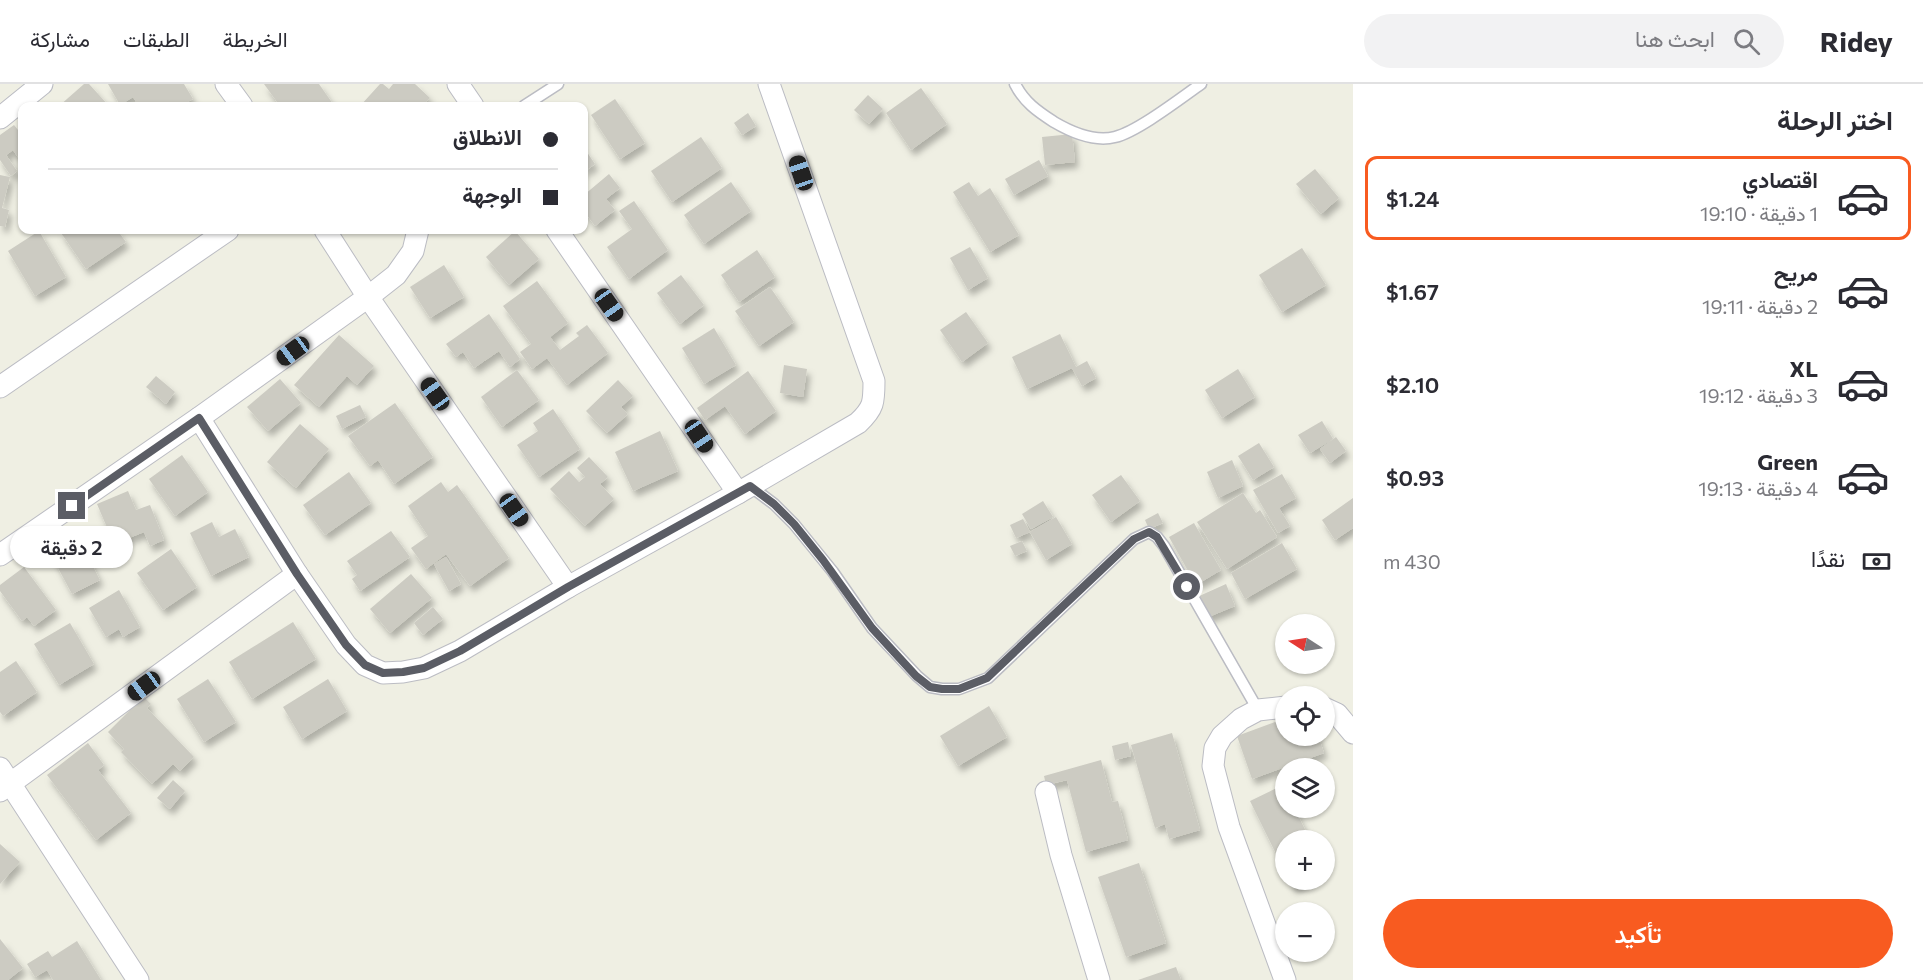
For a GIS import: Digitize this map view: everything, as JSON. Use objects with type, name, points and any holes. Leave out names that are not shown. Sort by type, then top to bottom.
[{"type":"street","points":[[20,102],[42,84]]},
{"type":"street","points":[[226,84],[239,102]]},
{"type":"street","points":[[458,84],[470,102]]},
{"type":"street","points":[[199,418],[297,574],[346,645],[365,665],[383,673],[424,668],[460,651],[568,587],[744,490],[858,423],[870,413],[874,400],[874,381],[770,84]]},
{"type":"street","points":[[0,118],[18,103]]},
{"type":"street","points":[[0,387],[222,234]]},
{"type":"street","points":[[328,234],[368,297],[568,587]]},
{"type":"street","points":[[0,555],[199,418],[368,297],[396,275],[413,251],[417,234]]},
{"type":"street","points":[[560,234],[744,490]]},
{"type":"street","points":[[138,980],[4,781],[297,574]]},
{"type":"street","points":[[1275,708],[1258,710],[1241,718],[1222,736],[1215,748],[1213,766],[1229,827],[1286,980]]},
{"type":"street","points":[[1335,713],[1353,733]]},
{"type":"street","points":[[1046,792],[1061,855],[1099,980]]},
{"type":"lane","points":[[530,102],[558,84]]},
{"type":"lane","points":[[1015,84],[1033,109],[1077,134],[1096,138],[1115,137],[1137,127],[1202,84]]},
{"type":"lane","points":[[744,490],[774,504],[794,524],[872,628],[916,676],[930,687],[942,689],[959,689],[987,678],[1134,539],[1149,532],[1157,537],[1164,546],[1258,710]]},
{"type":"building","points":[[84,84],[89,84],[105,102],[64,102]]},
{"type":"building","points":[[108,84],[184,84],[193,99],[187,102],[136,102],[133,97],[125,102],[118,102]]},
{"type":"building","points":[[264,84],[319,84],[332,102],[277,102]]},
{"type":"building","points":[[380,84],[389,89],[393,84],[415,84],[430,98],[426,102],[364,102]]},
{"type":"building","points":[[921,88],[947,124],[911,150],[886,113]]},
{"type":"building","points":[[868,95],[883,109],[869,124],[854,110]]},
{"type":"building","points":[[615,99],[645,143],[620,159],[591,115]]},
{"type":"building","points":[[748,113],[756,126],[742,135],[734,123]]},
{"type":"building","points":[[14,125],[18,130],[18,157],[13,150],[6,155],[17,171],[11,176],[0,160],[0,135]]},
{"type":"building","points":[[1072,134],[1075,162],[1045,165],[1042,137]]},
{"type":"building","points":[[701,137],[722,168],[672,202],[651,171]]},
{"type":"building","points":[[588,154],[595,164],[588,169]]},
{"type":"building","points":[[1039,160],[1048,176],[1014,195],[1005,179]]},
{"type":"building","points":[[1315,169],[1339,198],[1321,214],[1296,184]]},
{"type":"building","points":[[609,174],[620,188],[606,199],[615,210],[595,226],[588,216],[588,192]]},
{"type":"building","points":[[0,175],[10,177],[2,208],[9,210],[5,227],[0,226]]},
{"type":"building","points":[[731,182],[751,211],[704,244],[684,215]]},
{"type":"building","points":[[969,182],[978,196],[990,188],[1019,235],[990,252],[953,192]]},
{"type":"building","points":[[634,201],[668,250],[629,279],[607,247],[632,229],[619,211]]},
{"type":"building","points":[[34,234],[41,234],[66,277],[35,296],[8,251]]},
{"type":"building","points":[[62,234],[120,234],[126,242],[86,269]]},
{"type":"building","points":[[512,234],[518,234],[539,259],[509,285],[486,257]]},
{"type":"building","points":[[970,247],[988,278],[968,290],[950,258]]},
{"type":"building","points":[[1302,248],[1326,285],[1282,312],[1259,275]]},
{"type":"building","points":[[757,250],[775,277],[739,302],[721,275]]},
{"type":"building","points":[[444,265],[464,297],[430,318],[410,287]]},
{"type":"building","points":[[681,275],[704,305],[680,324],[657,293]]},
{"type":"building","points":[[537,281],[568,323],[550,337],[560,350],[579,336],[576,333],[587,325],[608,353],[567,385],[547,358],[532,369],[520,352],[531,344],[503,306]]},
{"type":"building","points":[[770,287],[794,322],[759,346],[735,311]]},
{"type":"building","points":[[966,312],[988,343],[962,362],[940,330]]},
{"type":"building","points":[[489,314],[520,359],[510,367],[499,351],[474,368],[463,352],[456,357],[446,344]]},
{"type":"building","points":[[714,328],[736,365],[704,384],[682,348]]},
{"type":"building","points":[[1060,334],[1076,367],[1087,361],[1096,378],[1082,386],[1072,368],[1027,389],[1012,357]]},
{"type":"building","points":[[339,335],[374,366],[357,385],[347,376],[319,407],[294,385]]},
{"type":"building","points":[[784,365],[807,369],[803,397],[780,393]]},
{"type":"building","points":[[1238,369],[1255,397],[1222,418],[1205,390]]},
{"type":"building","points":[[517,370],[539,400],[502,427],[481,397]]},
{"type":"building","points":[[748,371],[776,411],[745,434],[725,406],[705,420],[697,408]]},
{"type":"building","points":[[156,376],[175,392],[166,404],[146,387]]},
{"type":"building","points":[[280,379],[301,403],[268,431],[247,407]]},
{"type":"building","points":[[618,380],[633,396],[621,407],[628,414],[607,433],[586,411]]},
{"type":"building","points":[[395,403],[433,457],[394,484],[378,460],[370,466],[348,436]]},
{"type":"building","points":[[360,405],[366,417],[342,429],[336,416]]},
{"type":"building","points":[[553,409],[580,449],[539,477],[517,445],[538,431],[533,423]]},
{"type":"building","points":[[1322,421],[1333,439],[1310,453],[1298,435]]},
{"type":"building","points":[[300,424],[329,449],[296,488],[267,462]]},
{"type":"building","points":[[660,431],[678,471],[633,491],[615,452]]},
{"type":"building","points":[[1336,437],[1346,451],[1330,463],[1320,449]]},
{"type":"building","points":[[1259,443],[1274,467],[1253,480],[1238,456]]},
{"type":"building","points":[[182,455],[208,492],[175,516],[149,479]]},
{"type":"building","points":[[589,457],[608,477],[600,484],[614,499],[585,526],[550,489],[569,471],[579,482],[585,477],[577,468]]},
{"type":"building","points":[[1232,460],[1243,486],[1218,498],[1207,472]]},
{"type":"building","points":[[349,472],[371,503],[325,535],[303,505]]},
{"type":"building","points":[[1282,474],[1296,498],[1279,508],[1290,526],[1278,533],[1253,490]]},
{"type":"building","points":[[1121,475],[1140,501],[1111,522],[1092,495]]},
{"type":"building","points":[[441,482],[448,492],[457,485],[509,558],[470,586],[446,554],[426,569],[411,548],[428,536],[408,506]]},
{"type":"building","points":[[128,491],[136,510],[150,505],[164,540],[150,546],[144,532],[114,544],[97,504]]},
{"type":"building","points":[[1243,493],[1256,513],[1260,510],[1277,537],[1227,569],[1197,522]]},
{"type":"building","points":[[1353,498],[1353,528],[1335,540],[1322,520]]},
{"type":"building","points":[[1043,501],[1053,517],[1031,529],[1022,514]]},
{"type":"building","points":[[1158,513],[1163,523],[1149,529],[1145,520]]},
{"type":"building","points":[[1056,517],[1072,544],[1046,560],[1030,532]]},
{"type":"building","points":[[1023,519],[1030,532],[1016,538],[1010,525]]},
{"type":"building","points":[[212,522],[219,537],[235,529],[249,557],[211,576],[190,533]]},
{"type":"building","points":[[1194,523],[1221,570],[1196,585],[1169,537]]},
{"type":"building","points":[[391,531],[410,557],[360,591],[352,579],[357,575],[347,561]]},
{"type":"building","points":[[78,538],[100,580],[72,594],[50,553]]},
{"type":"building","points":[[1022,541],[1027,551],[1015,556],[1010,546]]},
{"type":"building","points":[[1282,543],[1297,569],[1245,599],[1231,573]]},
{"type":"building","points":[[171,549],[197,587],[163,610],[137,573]]},
{"type":"building","points":[[446,557],[461,584],[449,591],[434,564]]},
{"type":"building","points":[[24,567],[56,610],[34,626],[27,617],[22,621],[0,591],[0,585]]},
{"type":"building","points":[[411,574],[432,598],[390,633],[370,609]]},
{"type":"building","points":[[1226,584],[1235,606],[1206,618],[1197,597]]},
{"type":"building","points":[[119,590],[140,627],[123,637],[119,629],[106,637],[89,608]]},
{"type":"building","points":[[433,607],[443,619],[423,635],[414,623]]},
{"type":"building","points":[[293,622],[316,659],[252,699],[229,662]]},
{"type":"building","points":[[70,623],[94,664],[59,685],[34,644]]},
{"type":"building","points":[[16,661],[37,692],[3,716],[0,712],[0,672]]},
{"type":"building","points":[[208,679],[236,722],[204,742],[177,699]]},
{"type":"building","points":[[328,679],[347,711],[302,739],[283,707]]},
{"type":"building","points":[[139,692],[151,704],[147,708],[194,757],[180,771],[173,764],[152,784],[121,752],[124,749],[108,732],[134,706],[129,702]]},
{"type":"building","points":[[989,706],[1007,737],[958,766],[940,736]]},
{"type":"building","points":[[1275,722],[1275,746],[1322,746],[1324,753],[1310,758],[1275,758],[1275,771],[1252,779],[1237,736]]},
{"type":"building","points":[[1172,733],[1200,830],[1169,839],[1165,824],[1155,828],[1131,745]]},
{"type":"building","points":[[1128,742],[1131,756],[1115,760],[1112,746]]},
{"type":"building","points":[[88,743],[104,765],[98,770],[131,813],[96,840],[47,775]]},
{"type":"building","points":[[1101,760],[1112,802],[1118,801],[1128,840],[1086,852],[1067,780],[1046,785],[1044,776]]},
{"type":"building","points":[[173,780],[185,791],[170,809],[157,798]]},
{"type":"building","points":[[1275,789],[1275,818],[1299,818],[1305,830],[1275,830],[1275,852],[1250,801]]},
{"type":"building","points":[[0,844],[20,862],[0,884]]},
{"type":"building","points":[[1139,863],[1166,943],[1126,957],[1098,877]]},
{"type":"building","points":[[0,939],[23,968],[8,980],[0,980]]},
{"type":"building","points":[[77,941],[101,980],[53,980],[47,970],[35,977],[27,964],[48,951],[52,957]]},
{"type":"building","points":[[1176,967],[1181,980],[1138,980]]},
{"type":"route","points":[[72,506],[199,418],[297,574],[346,645],[365,665],[383,673],[424,668],[460,651],[568,587],[750,486],[774,504],[794,524],[872,628],[916,676],[930,687],[959,689],[987,678],[1141,534],[1149,532],[1157,537],[1187,587]]}]
